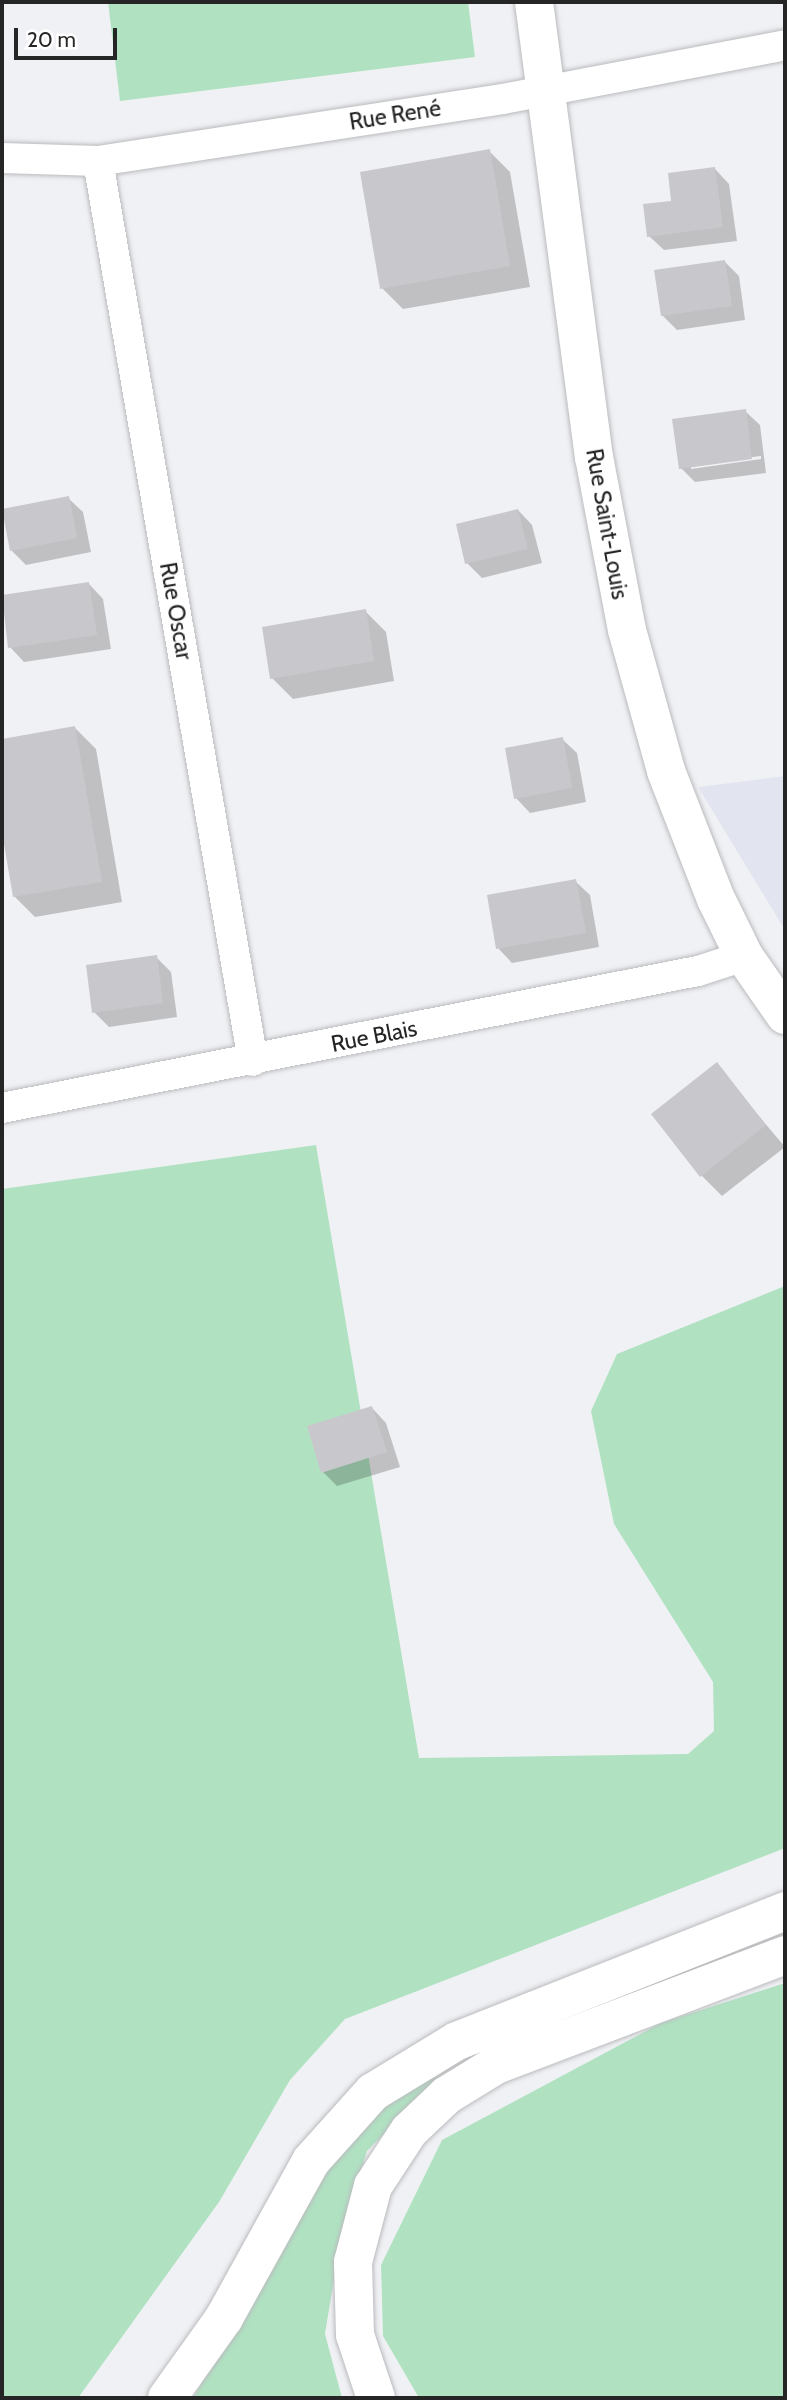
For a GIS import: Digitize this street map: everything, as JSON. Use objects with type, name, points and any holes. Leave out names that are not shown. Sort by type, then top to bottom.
[{"type":"main road","name":"Rue Saint-Louis","points":[[534,2],[594,457],[627,630],[666,771],[744,956],[785,1015]]},
{"type":"main road","points":[[167,2398],[224,2318],[317,2152],[373,2092],[457,2041],[785,1911]]},
{"type":"main road","points":[[376,2398],[355,2335],[353,2262],[373,2186],[409,2131],[447,2095],[496,2065],[785,1955]]},
{"type":"street","name":"Rue René","points":[[2,158],[98,161],[545,91],[785,45]]},
{"type":"street","name":"Rue Oscar","points":[[98,161],[253,1061]]},
{"type":"street","name":"Rue Blais","points":[[2,1108],[253,1061],[744,956]]},
{"type":"shaded area","points":[[785,776],[785,930],[698,787]]},
{"type":"green space","points":[[108,2],[468,2],[475,57],[120,101]]},
{"type":"green space","points":[[316,1145],[419,1758],[688,1754],[714,1731],[713,1682],[614,1524],[591,1411],[617,1354],[785,1286],[785,1848],[345,2019],[290,2080],[219,2202],[78,2398],[2,2398],[2,1189]]},
{"type":"green space","points":[[785,1983],[785,2398],[419,2398],[383,2336],[381,2265],[442,2140],[661,2023]]},
{"type":"green space","points":[[423,2073],[438,2080],[367,2151],[341,2236],[325,2334],[342,2398],[193,2398],[364,2110]]},
{"type":"building","points":[[490,149],[510,266],[380,289],[360,172]]},
{"type":"building","points":[[715,167],[723,227],[647,237],[643,204],[671,201],[668,173]]},
{"type":"building","points":[[725,260],[732,306],[661,316],[654,270]]},
{"type":"building","points":[[746,409],[752,459],[679,469],[672,419]]},
{"type":"building","points":[[69,496],[77,538],[10,551],[2,509]]},
{"type":"building","points":[[518,509],[528,549],[465,564],[456,524]]},
{"type":"building","points":[[89,582],[97,635],[8,648],[2,595]]},
{"type":"building","points":[[366,609],[374,661],[270,679],[262,627]]},
{"type":"building","points":[[75,726],[102,882],[13,897],[2,832],[2,739]]},
{"type":"building","points":[[563,737],[572,788],[514,799],[505,748]]},
{"type":"building","points":[[576,879],[586,933],[496,949],[487,895]]},
{"type":"building","points":[[157,955],[163,1003],[92,1013],[86,965]]},
{"type":"building","points":[[717,1062],[766,1125],[700,1177],[651,1114]]},
{"type":"building","points":[[372,1406],[387,1452],[321,1473],[307,1426]]}]
